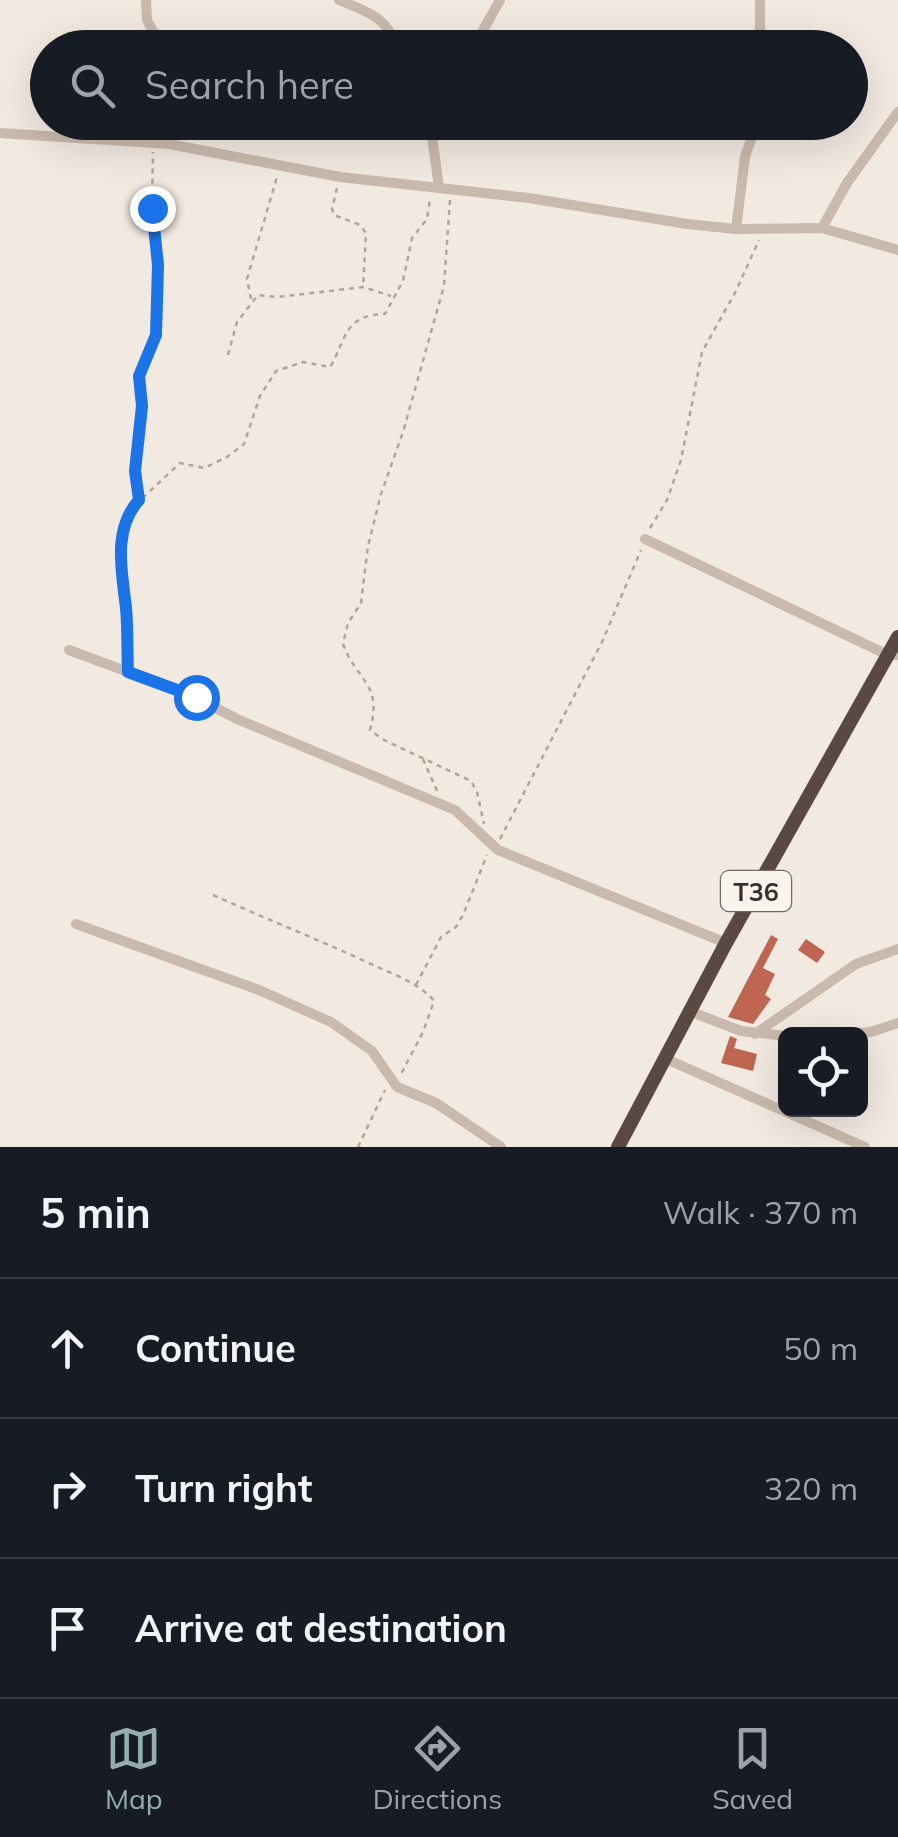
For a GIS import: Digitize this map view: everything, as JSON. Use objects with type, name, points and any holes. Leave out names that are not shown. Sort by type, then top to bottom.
[{"type":"highway","name":"T36","points":[[618,1147],[726,943],[893,655],[898,637]]},
{"type":"street","points":[[146,0],[147,20],[152,30]]},
{"type":"street","points":[[339,0],[378,16],[390,30]]},
{"type":"street","points":[[484,30],[500,0]]},
{"type":"street","points":[[760,0],[760,30]]},
{"type":"street","points":[[822,228],[847,183],[898,112]]},
{"type":"street","points":[[0,134],[30,136]]},
{"type":"street","points":[[115,140],[168,144],[340,177],[440,187],[736,229],[822,228],[898,250]]},
{"type":"street","points":[[168,144],[169,140]]},
{"type":"street","points":[[433,140],[440,187]]},
{"type":"street","points":[[736,229],[751,140]]},
{"type":"street","points":[[645,539],[893,655]]},
{"type":"street","points":[[69,650],[196,697],[237,719],[443,804],[465,816],[490,842],[510,855],[726,943]]},
{"type":"street","points":[[76,924],[259,990],[331,1022],[372,1051],[394,1084],[436,1103],[501,1147]]},
{"type":"street","points":[[754,1034],[856,964],[898,949]]},
{"type":"street","points":[[689,1012],[754,1034],[778,1036]]},
{"type":"street","points":[[868,1032],[898,1023]]},
{"type":"street","points":[[664,1058],[866,1147]]},
{"type":"street","points":[[838,1147],[845,1136]]},
{"type":"path","points":[[139,500],[135,471],[142,406],[139,376],[156,335],[158,265],[152,208],[153,142]]},
{"type":"path","points":[[252,300],[247,279],[280,165]]},
{"type":"path","points":[[340,177],[332,212],[365,229],[363,287]]},
{"type":"path","points":[[128,672],[126,608],[118,558],[130,514],[139,500],[180,463],[204,468],[237,450],[247,438],[260,396],[271,376],[303,362],[330,367],[347,328],[368,315],[385,314],[403,281],[412,238],[427,219],[440,187]]},
{"type":"path","points":[[416,985],[441,937],[456,927],[463,915],[490,842],[471,781],[370,730],[377,706],[364,676],[346,652],[343,639],[361,603],[368,546],[381,494],[403,432],[444,286],[440,187]]},
{"type":"path","points":[[228,355],[232,335],[258,296],[278,298],[363,287],[392,297]]},
{"type":"path","points":[[422,758],[443,804]]},
{"type":"path","points":[[213,895],[416,985],[431,996],[434,1004],[394,1084],[366,1124],[358,1147]]},
{"type":"building","points":[[771,935],[778,939],[763,968],[775,974],[765,995],[771,999],[753,1024],[728,1017]]},
{"type":"building","points":[[806,939],[825,952],[817,963],[798,950]]},
{"type":"building","points":[[730,1036],[737,1039],[734,1048],[757,1054],[753,1071],[721,1063]]},
{"type":"route","points":[[152,208],[158,265],[156,335],[139,376],[142,406],[135,471],[139,500],[130,514],[118,558],[126,608],[128,672],[196,697]]}]
